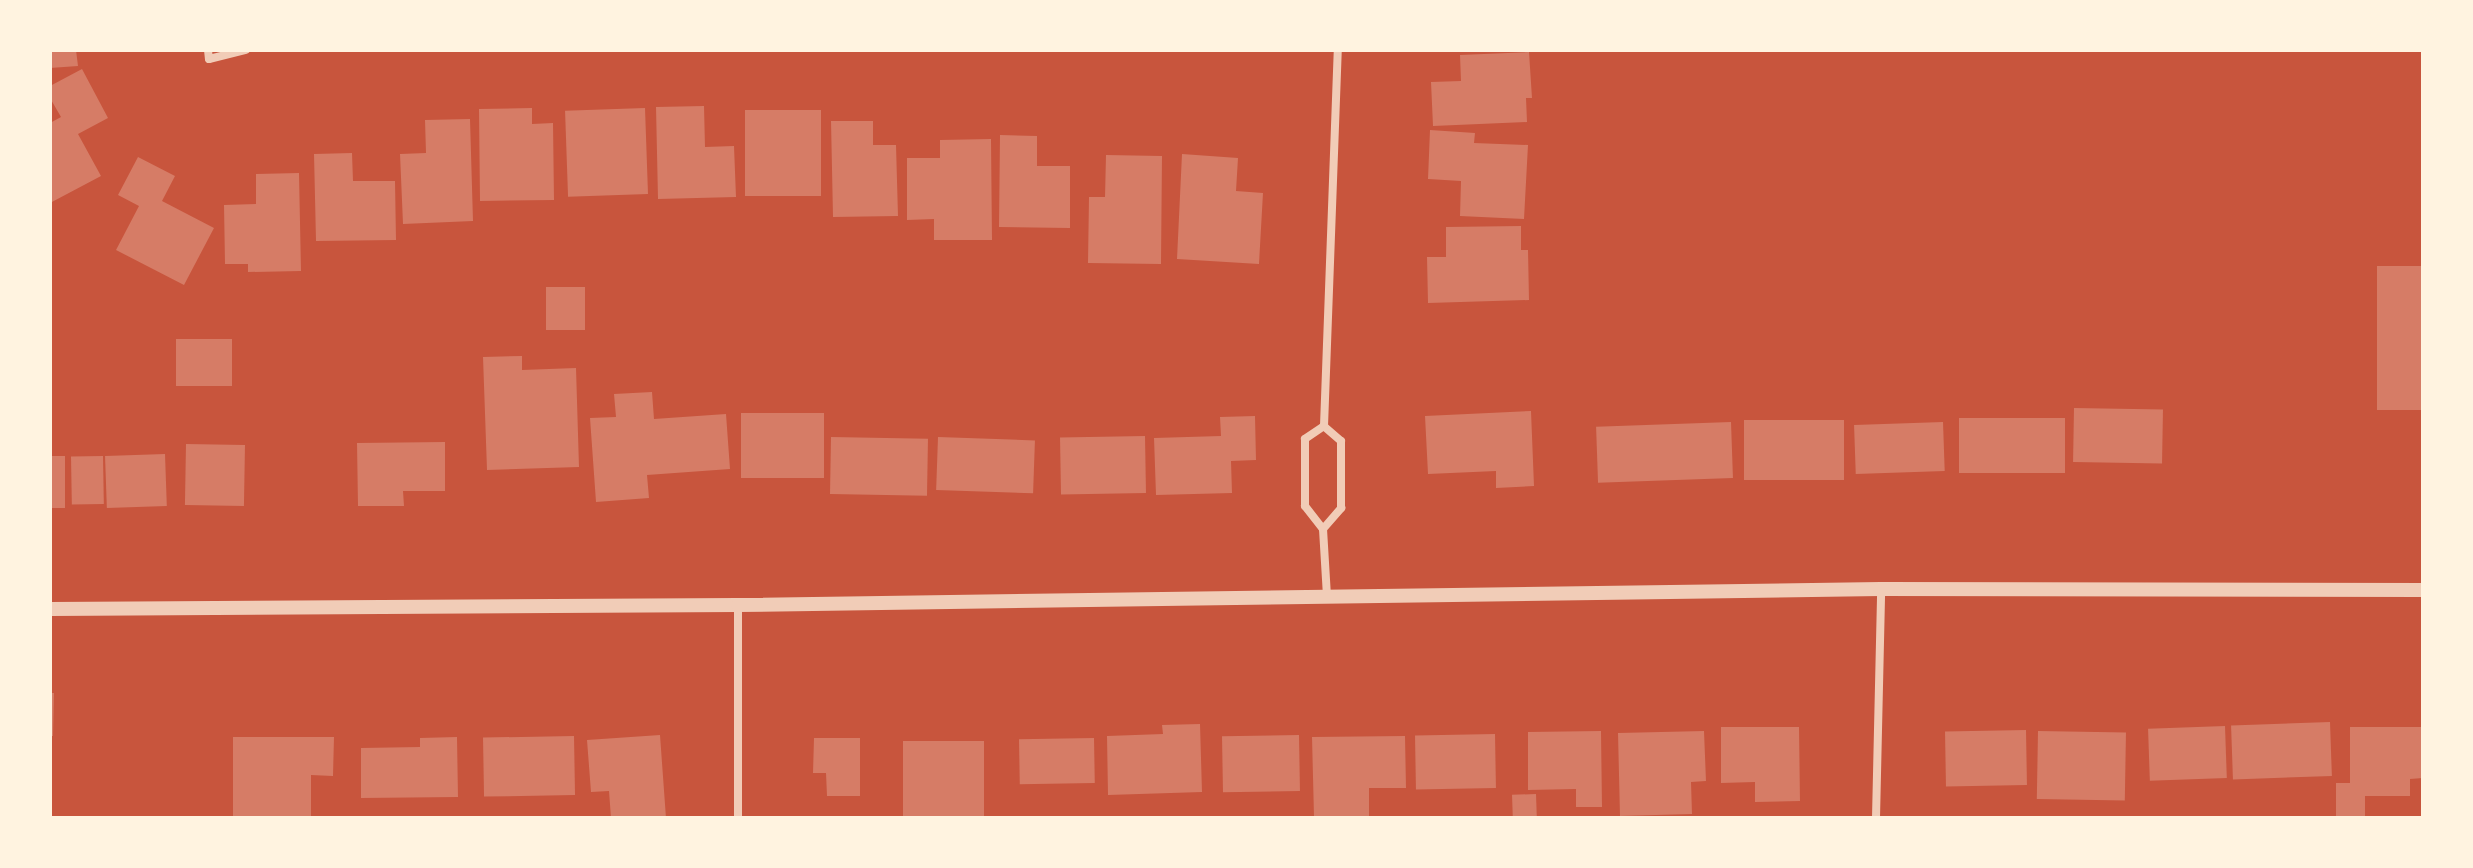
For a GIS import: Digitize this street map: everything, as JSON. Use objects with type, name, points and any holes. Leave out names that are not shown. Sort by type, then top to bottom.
[{"type":"street","points":[[208,50],[209,59],[246,50]]},
{"type":"street","points":[[1324,426],[1338,50]]},
{"type":"street","points":[[1324,426],[1305,439],[1305,506],[1323,529],[1327,597]]},
{"type":"street","points":[[1323,529],[1341,508],[1341,441],[1324,426]]},
{"type":"street","points":[[1876,818],[1881,589]]},
{"type":"street","points":[[50,609],[738,605],[1881,589],[2423,590]]},
{"type":"street","points":[[738,605],[738,818]]},
{"type":"building","points":[[50,50],[76,50],[78,66],[50,68]]},
{"type":"building","points":[[1529,52],[1532,98],[1526,98],[1527,122],[1433,126],[1431,82],[1461,81],[1460,55]]},
{"type":"building","points":[[82,69],[108,118],[78,134],[101,176],[50,203],[50,123],[61,117],[50,98],[50,86]]},
{"type":"building","points":[[704,106],[705,147],[734,146],[736,197],[658,199],[656,107]]},
{"type":"building","points":[[532,108],[532,124],[553,123],[554,200],[480,201],[479,109]]},
{"type":"building","points":[[645,108],[648,194],[568,197],[565,111]]},
{"type":"building","points":[[745,110],[821,110],[821,196],[745,196]]},
{"type":"building","points":[[470,119],[473,221],[403,224],[400,154],[426,153],[425,120]]},
{"type":"building","points":[[831,121],[873,121],[873,145],[896,145],[898,216],[833,217]]},
{"type":"building","points":[[1430,130],[1475,133],[1474,143],[1528,145],[1524,219],[1460,216],[1461,181],[1428,179]]},
{"type":"building","points":[[1000,135],[1037,136],[1037,166],[1070,166],[1070,228],[999,227]]},
{"type":"building","points":[[991,139],[992,240],[934,240],[934,219],[907,220],[907,158],[940,158],[940,140]]},
{"type":"building","points":[[352,153],[353,181],[395,181],[396,240],[316,241],[314,154]]},
{"type":"building","points":[[1182,154],[1238,158],[1236,191],[1263,193],[1259,264],[1177,259]]},
{"type":"building","points":[[1106,155],[1162,156],[1161,264],[1088,263],[1089,197],[1105,197]]},
{"type":"building","points":[[138,157],[175,176],[162,201],[214,228],[184,285],[116,250],[139,206],[118,195]]},
{"type":"building","points":[[299,173],[301,271],[248,272],[248,264],[225,264],[224,205],[256,204],[256,174]]},
{"type":"building","points":[[1521,226],[1521,250],[1528,250],[1529,300],[1428,303],[1427,257],[1446,257],[1446,227]]},
{"type":"building","points":[[2377,266],[2423,266],[2423,410],[2377,410]]},
{"type":"building","points":[[546,287],[585,287],[585,330],[546,330]]},
{"type":"building","points":[[176,339],[232,339],[232,386],[176,386]]},
{"type":"building","points":[[522,356],[522,370],[576,368],[579,467],[487,470],[483,357]]},
{"type":"building","points":[[652,392],[654,419],[726,414],[730,469],[647,475],[649,498],[596,502],[590,418],[616,417],[614,394]]},
{"type":"building","points":[[2074,408],[2163,410],[2162,464],[2073,462]]},
{"type":"building","points":[[1531,411],[1534,486],[1496,488],[1496,471],[1428,474],[1425,416]]},
{"type":"building","points":[[741,413],[824,413],[824,478],[741,478]]},
{"type":"building","points":[[1255,416],[1256,460],[1231,461],[1232,493],[1156,495],[1154,438],[1221,436],[1220,417]]},
{"type":"building","points":[[1959,418],[2065,418],[2065,473],[1959,473]]},
{"type":"building","points":[[1744,420],[1844,420],[1844,480],[1744,480]]},
{"type":"building","points":[[1731,422],[1733,478],[1598,483],[1596,427]]},
{"type":"building","points":[[1943,422],[1945,471],[1856,474],[1854,425]]},
{"type":"building","points":[[1145,436],[1146,493],[1061,494],[1060,437]]},
{"type":"building","points":[[831,437],[928,439],[927,496],[830,494]]},
{"type":"building","points":[[938,437],[1035,440],[1033,493],[936,490]]},
{"type":"building","points":[[445,442],[445,491],[403,491],[404,506],[358,506],[357,443]]},
{"type":"building","points":[[186,444],[245,445],[244,506],[185,505]]},
{"type":"building","points":[[165,454],[167,506],[107,508],[105,456]]},
{"type":"building","points":[[50,456],[65,456],[65,508],[50,508]]},
{"type":"building","points":[[103,456],[104,504],[72,505],[71,457]]},
{"type":"building","points":[[50,693],[54,693],[53,736],[50,736]]},
{"type":"building","points":[[2330,722],[2332,776],[2233,779],[2231,725]]},
{"type":"building","points":[[1200,724],[1202,792],[1108,795],[1107,736],[1163,734],[1162,725]]},
{"type":"building","points":[[2225,726],[2227,778],[2150,781],[2148,729]]},
{"type":"building","points":[[1721,727],[1799,727],[1800,801],[1755,802],[1755,782],[1721,783]]},
{"type":"building","points":[[2350,727],[2423,727],[2423,778],[2410,779],[2410,796],[2365,796],[2365,818],[2336,818],[2336,783],[2350,783]]},
{"type":"building","points":[[2026,730],[2027,785],[1946,786],[1945,731]]},
{"type":"building","points":[[1601,731],[1602,807],[1576,807],[1576,789],[1528,790],[1528,732]]},
{"type":"building","points":[[1704,731],[1706,781],[1691,782],[1692,814],[1620,816],[1618,733]]},
{"type":"building","points":[[2038,731],[2126,733],[2125,801],[2037,799]]},
{"type":"building","points":[[1495,734],[1496,788],[1416,789],[1415,735]]},
{"type":"building","points":[[660,735],[666,818],[611,818],[609,791],[591,792],[587,740]]},
{"type":"building","points":[[1299,735],[1300,791],[1223,792],[1222,736]]},
{"type":"building","points":[[574,736],[575,795],[484,797],[483,738]]},
{"type":"building","points":[[1405,736],[1406,788],[1369,788],[1369,816],[1314,817],[1312,737]]},
{"type":"building","points":[[233,737],[334,737],[333,776],[311,775],[311,818],[233,818]]},
{"type":"building","points":[[457,737],[458,797],[361,798],[361,748],[420,747],[420,738]]},
{"type":"building","points":[[814,738],[860,738],[860,796],[827,796],[826,773],[813,773]]},
{"type":"building","points":[[1094,738],[1095,783],[1020,784],[1019,739]]},
{"type":"building","points":[[903,741],[984,741],[984,818],[903,818]]},
{"type":"building","points":[[1536,794],[1537,818],[1513,818],[1512,795]]}]
